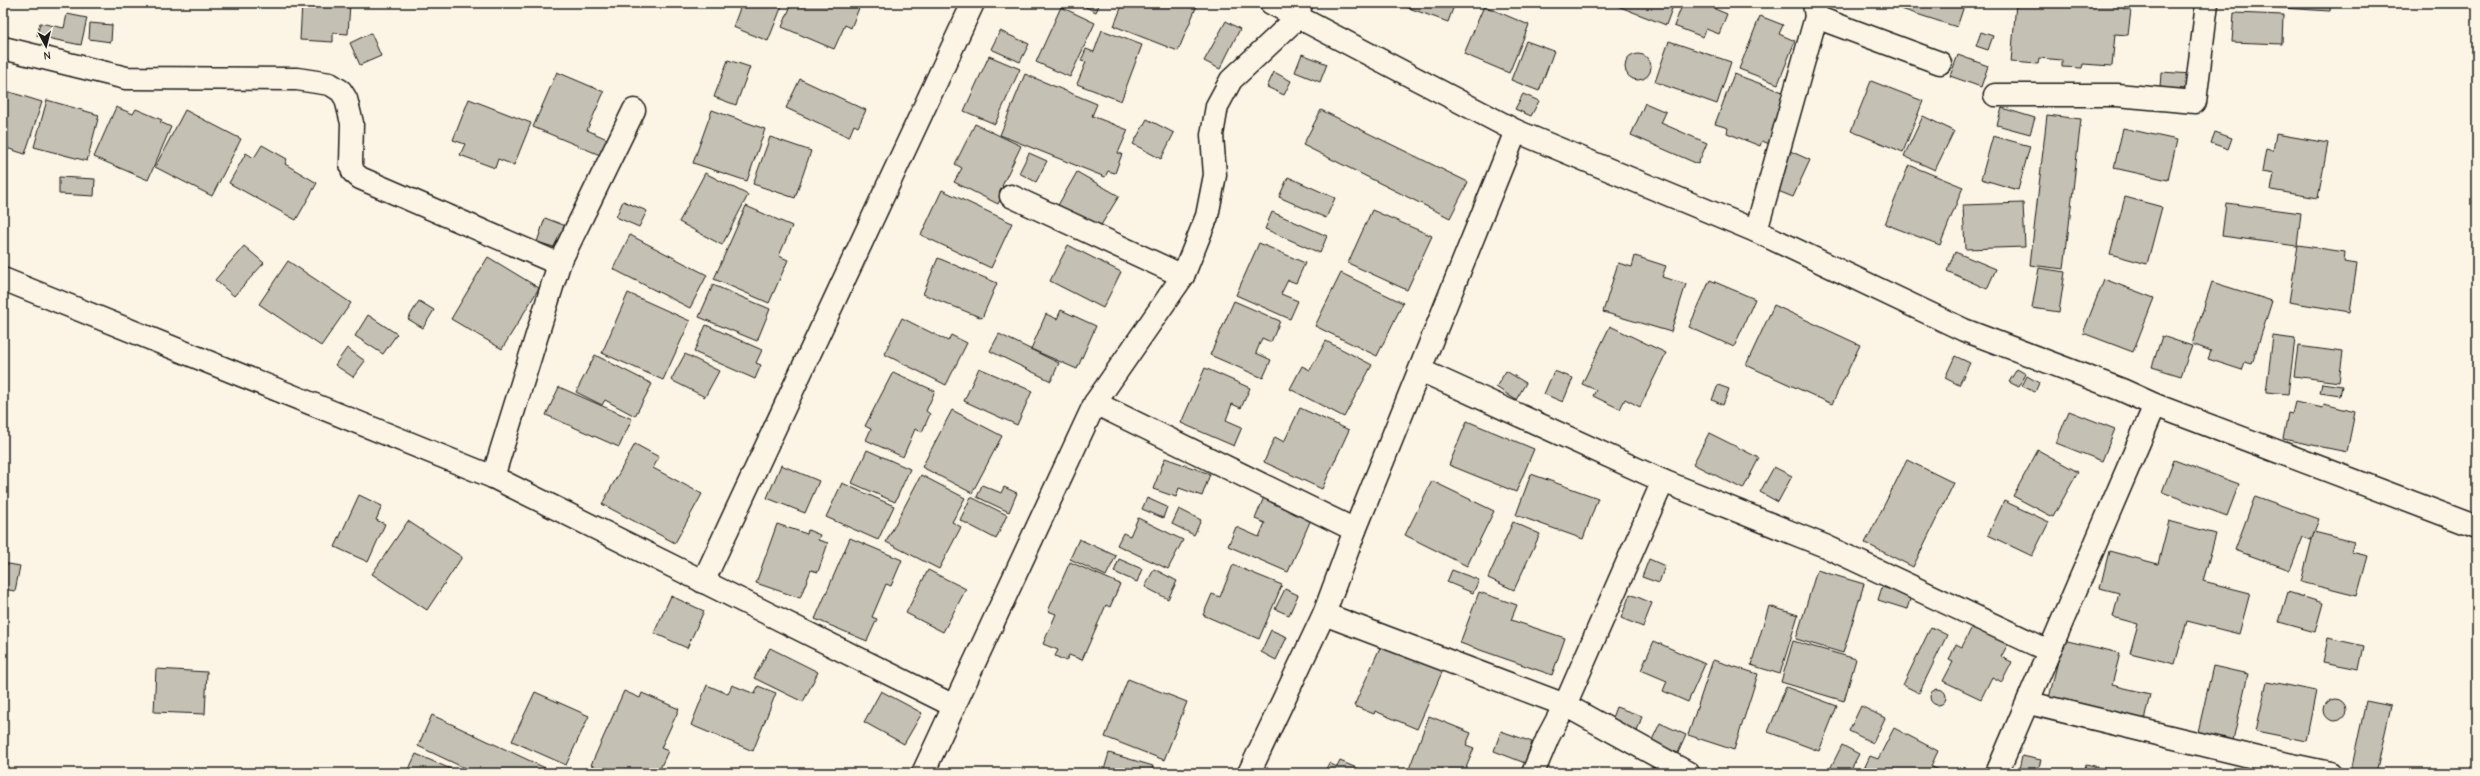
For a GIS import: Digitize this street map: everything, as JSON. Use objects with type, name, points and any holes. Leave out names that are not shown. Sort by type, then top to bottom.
[{"type":"street","points":[[703,582],[973,3]]},
{"type":"street","points":[[1272,3],[1300,11],[1516,131],[1756,231],[1964,330],[2122,390],[2155,406],[2477,527]]},
{"type":"street","points":[[1995,95],[2117,95],[2195,102],[2207,3]]},
{"type":"street","points":[[1756,231],[1815,10],[1940,63]]},
{"type":"street","points":[[923,773],[1095,403],[1183,276],[1207,216],[1215,175],[1212,135],[1217,106],[1231,80],[1300,11]]},
{"type":"street","points":[[3,48],[126,78],[297,79],[330,84],[341,90],[346,99],[352,123],[351,164],[353,172],[360,178],[559,264]]},
{"type":"street","points":[[493,477],[559,264],[634,110]]},
{"type":"street","points":[[1250,773],[1324,614],[1355,530],[1516,131]]},
{"type":"street","points":[[1012,196],[1183,276]]},
{"type":"street","points":[[3,279],[493,477],[954,706]]},
{"type":"street","points":[[1420,370],[1663,481],[1825,546],[2049,651]]},
{"type":"street","points":[[1095,403],[1355,530]]},
{"type":"street","points":[[1997,773],[2029,703],[2049,651],[2155,406]]},
{"type":"street","points":[[1533,773],[1548,737],[1565,705],[1663,481]]},
{"type":"street","points":[[1324,614],[1565,705],[1688,773]]},
{"type":"street","points":[[2029,703],[2255,766],[2330,773]]},
{"type":"building","points":[[302,3],[350,3],[348,34],[333,33],[333,42],[300,40]]},
{"type":"building","points":[[742,3],[783,3],[768,41],[733,27]]},
{"type":"building","points":[[792,3],[861,3],[851,28],[845,25],[834,49],[782,27]]},
{"type":"building","points":[[1077,3],[1100,3],[1096,12]]},
{"type":"building","points":[[1123,3],[1198,3],[1178,51],[1114,26]]},
{"type":"building","points":[[1408,3],[1455,3],[1448,22],[1406,7]]},
{"type":"building","points":[[1610,3],[1674,3],[1666,25]]},
{"type":"building","points":[[1683,3],[1717,3],[1715,9],[1727,14],[1719,34],[1706,29],[1703,37],[1674,26]]},
{"type":"building","points":[[1896,3],[1965,3],[1957,27],[1895,7]]},
{"type":"building","points":[[2016,3],[2124,3],[2124,9],[2131,10],[2128,35],[2115,34],[2112,66],[2083,64],[2082,68],[2062,67],[2062,60],[2039,58],[2038,64],[2011,62]]},
{"type":"building","points":[[2249,3],[2331,3],[2330,11],[2249,6]]},
{"type":"building","points":[[1484,6],[1529,25],[1509,73],[1464,54]]},
{"type":"building","points":[[1061,7],[1095,23],[1070,77],[1036,62]]},
{"type":"building","points":[[2234,13],[2283,15],[2282,44],[2232,42]]},
{"type":"building","points":[[67,14],[87,18],[81,45],[37,36],[40,23],[64,28]]},
{"type":"building","points":[[1760,16],[1783,25],[1779,34],[1795,41],[1778,84],[1739,69]]},
{"type":"building","points":[[1226,21],[1240,29],[1220,69],[1204,61]]},
{"type":"building","points":[[90,23],[112,25],[111,42],[89,39]]},
{"type":"building","points":[[1102,30],[1142,45],[1121,101],[1077,84],[1086,62],[1081,61],[1086,49],[1094,52]]},
{"type":"building","points":[[1000,31],[1029,44],[1020,62],[991,49]]},
{"type":"building","points":[[1981,32],[1993,36],[1988,50],[1976,46]]},
{"type":"building","points":[[371,33],[381,56],[360,65],[350,43]]},
{"type":"building","points":[[1526,41],[1554,51],[1539,91],[1511,80]]},
{"type":"building","points":[[1669,41],[1731,62],[1717,104],[1655,82]]},
{"type":"building","points":[[1302,54],[1327,64],[1320,82],[1295,72]]},
{"type":"building","points":[[1638,54],[1647,58],[1651,67],[1647,76],[1638,80],[1629,76],[1625,67],[1629,58]]},
{"type":"building","points":[[1958,55],[1988,66],[1981,87],[1950,76]]},
{"type":"building","points":[[989,56],[1020,69],[995,124],[964,111]]},
{"type":"building","points":[[728,60],[750,67],[736,105],[714,97]]},
{"type":"building","points":[[557,72],[604,92],[587,130],[607,139],[600,155],[533,127]]},
{"type":"building","points":[[1274,72],[1291,81],[1284,95],[1267,87]]},
{"type":"building","points":[[2161,72],[2192,74],[2191,90],[2160,88]]},
{"type":"building","points":[[1025,74],[1097,104],[1092,116],[1128,130],[1118,153],[1122,154],[1115,173],[1108,171],[1105,177],[1000,135]]},
{"type":"building","points":[[1734,74],[1791,95],[1772,145],[1762,141],[1760,146],[1727,133],[1728,128],[1715,124]]},
{"type":"building","points":[[800,79],[866,110],[858,127],[854,125],[849,137],[786,108]]},
{"type":"building","points":[[1871,81],[1923,101],[1903,152],[1851,131]]},
{"type":"building","points":[[3,90],[42,102],[25,154],[3,147]]},
{"type":"building","points":[[1523,94],[1539,101],[1531,116],[1515,109]]},
{"type":"building","points":[[469,99],[531,123],[514,165],[498,159],[495,168],[460,155],[465,144],[453,140]]},
{"type":"building","points":[[47,100],[99,115],[87,161],[34,147]]},
{"type":"building","points":[[1645,103],[1666,112],[1661,123],[1707,143],[1698,164],[1631,135]]},
{"type":"building","points":[[116,107],[133,114],[136,109],[162,120],[160,122],[171,127],[148,180],[94,157]]},
{"type":"building","points":[[2002,108],[2035,118],[2030,134],[1997,125]]},
{"type":"building","points":[[185,110],[241,139],[212,196],[155,167]]},
{"type":"building","points":[[712,110],[765,129],[747,181],[693,163]]},
{"type":"building","points":[[1321,110],[1468,182],[1450,218],[1303,145]]},
{"type":"building","points":[[2047,115],[2081,119],[2064,269],[2030,265]]},
{"type":"building","points":[[1923,116],[1954,131],[1935,170],[1904,156]]},
{"type":"building","points":[[1147,119],[1174,133],[1161,159],[1133,144]]},
{"type":"building","points":[[975,124],[1021,146],[1002,186],[1006,188],[998,204],[954,182],[962,168],[955,164]]},
{"type":"building","points":[[2123,128],[2177,140],[2168,180],[2114,168]]},
{"type":"building","points":[[2215,132],[2232,138],[2228,149],[2211,143]]},
{"type":"building","points":[[2276,134],[2328,143],[2318,198],[2271,190],[2274,174],[2262,172],[2266,149],[2273,151]]},
{"type":"building","points":[[1993,136],[2030,146],[2018,190],[1981,179]]},
{"type":"building","points":[[770,137],[811,151],[795,198],[753,184]]},
{"type":"building","points":[[262,145],[287,159],[285,164],[317,183],[296,220],[229,183],[246,153],[254,158]]},
{"type":"building","points":[[1790,151],[1810,160],[1793,197],[1773,189]]},
{"type":"building","points":[[1029,153],[1047,161],[1036,182],[1019,173]]},
{"type":"building","points":[[1909,165],[1963,187],[1940,245],[1885,224]]},
{"type":"building","points":[[1077,172],[1119,196],[1098,230],[1057,207]]},
{"type":"building","points":[[705,173],[748,195],[722,245],[679,222]]},
{"type":"building","points":[[59,177],[95,179],[94,196],[59,194]]},
{"type":"building","points":[[1288,177],[1335,198],[1326,218],[1279,197]]},
{"type":"building","points":[[942,190],[1012,223],[991,268],[921,235]]},
{"type":"building","points":[[2125,197],[2162,207],[2147,264],[2110,254]]},
{"type":"building","points":[[623,201],[647,211],[639,227],[616,217]]},
{"type":"building","points":[[2023,203],[2025,247],[1965,249],[1963,205]]},
{"type":"building","points":[[2226,203],[2301,213],[2297,246],[2222,236]]},
{"type":"building","points":[[746,206],[792,226],[779,256],[788,260],[769,303],[714,279]]},
{"type":"building","points":[[1372,210],[1432,236],[1407,290],[1348,263]]},
{"type":"building","points":[[1272,212],[1327,236],[1320,253],[1265,229]]},
{"type":"building","points":[[545,218],[566,226],[557,248],[537,242]]},
{"type":"building","points":[[630,235],[707,275],[690,308],[613,269]]},
{"type":"building","points":[[1259,243],[1305,263],[1296,283],[1288,280],[1281,294],[1298,301],[1290,319],[1236,295]]},
{"type":"building","points":[[1068,245],[1121,272],[1103,308],[1050,281]]},
{"type":"building","points":[[2298,245],[2345,252],[2344,262],[2357,264],[2350,312],[2289,302]]},
{"type":"building","points":[[244,246],[264,263],[234,296],[215,280]]},
{"type":"building","points":[[1955,252],[1996,269],[1987,289],[1947,271]]},
{"type":"building","points":[[1635,256],[1666,266],[1662,277],[1686,284],[1671,332],[1603,312],[1618,263],[1632,267]]},
{"type":"building","points":[[488,257],[539,288],[502,349],[451,319]]},
{"type":"building","points":[[938,258],[997,283],[982,318],[923,294]]},
{"type":"building","points":[[288,261],[351,303],[321,346],[259,304]]},
{"type":"building","points":[[2039,268],[2065,272],[2059,312],[2032,308]]},
{"type":"building","points":[[1341,273],[1403,303],[1377,356],[1315,326]]},
{"type":"building","points":[[2104,279],[2154,298],[2133,352],[2083,333]]},
{"type":"building","points":[[1710,280],[1755,299],[1734,347],[1689,327]]},
{"type":"building","points":[[2212,282],[2272,301],[2252,364],[2245,362],[2242,370],[2208,359],[2211,351],[2192,344]]},
{"type":"building","points":[[713,285],[770,309],[757,341],[699,317]]},
{"type":"building","points":[[628,293],[690,321],[663,380],[602,353]]},
{"type":"building","points":[[419,301],[434,310],[423,328],[408,319]]},
{"type":"building","points":[[1234,301],[1280,321],[1271,342],[1262,338],[1256,353],[1271,360],[1263,378],[1210,355]]},
{"type":"building","points":[[1774,305],[1860,345],[1832,404],[1746,365]]},
{"type":"building","points":[[1061,310],[1096,326],[1077,369],[1031,349],[1046,314],[1057,319]]},
{"type":"building","points":[[368,315],[397,334],[383,354],[355,336]]},
{"type":"building","points":[[902,318],[948,341],[951,335],[967,343],[946,385],[884,354]]},
{"type":"building","points":[[706,325],[762,350],[756,363],[761,365],[755,379],[694,352]]},
{"type":"building","points":[[1610,326],[1666,353],[1640,407],[1625,399],[1620,409],[1593,396],[1596,390],[1582,384]]},
{"type":"building","points":[[999,334],[1059,363],[1051,381],[990,351]]},
{"type":"building","points":[[2162,336],[2192,346],[2181,376],[2152,367]]},
{"type":"building","points":[[2273,336],[2295,339],[2288,394],[2266,392]]},
{"type":"building","points":[[1326,341],[1372,365],[1344,417],[1290,389],[1302,366],[1310,370]]},
{"type":"building","points":[[2298,346],[2343,352],[2339,382],[2294,376]]},
{"type":"building","points":[[347,348],[365,361],[353,377],[335,365]]},
{"type":"building","points":[[685,354],[719,371],[705,397],[671,380]]},
{"type":"building","points":[[595,355],[652,384],[635,416],[605,400],[602,405],[576,392]]},
{"type":"building","points":[[1955,356],[1970,363],[1959,385],[1945,378]]},
{"type":"building","points":[[979,368],[1032,391],[1017,425],[964,401]]},
{"type":"building","points":[[1205,368],[1250,388],[1241,408],[1232,404],[1226,420],[1242,427],[1234,446],[1181,423]]},
{"type":"building","points":[[2017,369],[2026,374],[2019,387],[2009,382]]},
{"type":"building","points":[[1506,371],[1526,383],[1516,400],[1496,387]]},
{"type":"building","points":[[1554,371],[1573,378],[1563,402],[1544,394]]},
{"type":"building","points":[[893,372],[935,391],[926,411],[930,414],[922,432],[915,429],[903,457],[866,440],[871,429],[865,426]]},
{"type":"building","points":[[2027,376],[2039,383],[2035,392],[2022,386]]},
{"type":"building","points":[[2322,383],[2342,386],[2340,396],[2320,393]]},
{"type":"building","points":[[1718,385],[1729,389],[1723,405],[1712,400]]},
{"type":"building","points":[[559,387],[632,419],[619,447],[546,415]]},
{"type":"building","points":[[2295,402],[2323,408],[2324,404],[2355,412],[2347,452],[2283,439],[2288,413],[2292,414]]},
{"type":"building","points":[[1300,408],[1349,430],[1322,489],[1264,462],[1275,437],[1284,442]]},
{"type":"building","points":[[952,410],[1002,436],[972,493],[922,467]]},
{"type":"building","points":[[2069,411],[2115,429],[2102,461],[2056,443]]},
{"type":"building","points":[[1467,421],[1534,449],[1516,492],[1449,465]]},
{"type":"building","points":[[1709,433],[1759,458],[1743,489],[1693,464]]},
{"type":"building","points":[[635,444],[659,457],[653,468],[702,494],[675,543],[602,504]]},
{"type":"building","points":[[867,450],[910,469],[895,502],[852,483]]},
{"type":"building","points":[[2038,450],[2078,472],[2053,517],[2013,496]]},
{"type":"building","points":[[1165,458],[1210,474],[1202,496],[1179,488],[1176,497],[1153,489]]},
{"type":"building","points":[[1907,460],[1954,483],[1913,567],[1865,543]]},
{"type":"building","points":[[2174,460],[2239,484],[2227,516],[2162,492]]},
{"type":"building","points":[[781,465],[819,481],[805,513],[767,498]]},
{"type":"building","points":[[1774,467],[1792,476],[1778,502],[1760,492]]},
{"type":"building","points":[[1531,474],[1598,498],[1583,539],[1516,515]]},
{"type":"building","points":[[921,475],[965,498],[952,522],[961,527],[939,569],[886,542]]},
{"type":"building","points":[[1432,481],[1494,511],[1467,566],[1405,535]]},
{"type":"building","points":[[842,483],[894,506],[878,540],[826,517]]},
{"type":"building","points":[[982,485],[1001,493],[1004,487],[1017,493],[1009,512],[977,497]]},
{"type":"building","points":[[359,495],[382,506],[376,520],[385,524],[368,562],[335,547]]},
{"type":"building","points":[[2255,496],[2319,519],[2311,540],[2303,537],[2290,570],[2235,550]]},
{"type":"building","points":[[971,497],[1007,515],[996,539],[960,520]]},
{"type":"building","points":[[1264,497],[1312,517],[1288,572],[1228,546],[1236,527],[1259,537],[1265,523],[1255,519]]},
{"type":"building","points":[[1147,498],[1167,507],[1163,518],[1142,509]]},
{"type":"building","points":[[2004,501],[2049,522],[2032,556],[1988,535]]},
{"type":"building","points":[[1179,509],[1201,520],[1194,535],[1172,524]]},
{"type":"building","points":[[1138,518],[1183,540],[1168,569],[1117,545],[1123,533],[1130,536]]},
{"type":"building","points":[[408,521],[462,557],[427,610],[372,574]]},
{"type":"building","points":[[2169,521],[2216,534],[2203,581],[2250,593],[2239,634],[2187,621],[2175,664],[2130,653],[2138,624],[2113,617],[2119,593],[2100,588],[2109,551],[2158,564]]},
{"type":"building","points":[[1513,522],[1540,534],[1514,590],[1488,578]]},
{"type":"building","points":[[777,524],[807,534],[808,530],[820,535],[818,540],[828,543],[818,572],[811,570],[800,598],[756,583]]},
{"type":"building","points":[[2314,532],[2354,542],[2351,552],[2368,556],[2357,596],[2301,582]]},
{"type":"building","points":[[850,538],[902,560],[891,586],[886,584],[872,617],[877,619],[867,641],[815,619]]},
{"type":"building","points":[[1079,539],[1116,556],[1106,576],[1070,559]]},
{"type":"building","points":[[1119,559],[1142,569],[1137,582],[1114,572]]},
{"type":"building","points":[[1649,559],[1665,566],[1659,583],[1642,577]]},
{"type":"building","points":[[1070,562],[1120,584],[1110,607],[1106,605],[1082,660],[1069,655],[1066,661],[1055,656],[1058,650],[1043,644],[1056,614],[1048,611]]},
{"type":"building","points":[[3,563],[20,566],[15,591],[3,589]]},
{"type":"building","points":[[1233,565],[1282,585],[1259,639],[1203,615],[1212,594],[1220,597]]},
{"type":"building","points":[[1154,569],[1177,581],[1168,599],[1145,587]]},
{"type":"building","points":[[928,570],[966,589],[943,632],[906,613]]},
{"type":"building","points":[[1452,570],[1479,580],[1473,593],[1447,582]]},
{"type":"building","points":[[1817,570],[1864,584],[1843,653],[1796,639]]},
{"type":"building","points":[[1882,587],[1911,596],[1907,609],[1878,600]]},
{"type":"building","points":[[1285,589],[1298,595],[1289,615],[1275,609]]},
{"type":"building","points":[[1479,592],[1517,605],[1511,620],[1565,638],[1552,675],[1460,643]]},
{"type":"building","points":[[2288,592],[2323,603],[2315,632],[2279,622]]},
{"type":"building","points":[[1630,594],[1652,603],[1643,627],[1621,618]]},
{"type":"building","points":[[671,596],[704,611],[687,648],[654,633]]},
{"type":"building","points":[[1769,606],[1798,615],[1780,674],[1751,665]]},
{"type":"building","points":[[1973,625],[2009,642],[2001,657],[2012,662],[2002,682],[1992,677],[1981,699],[1943,681],[1953,662],[1949,660],[1956,644],[1962,647]]},
{"type":"building","points":[[1931,627],[1947,635],[1919,693],[1903,685]]},
{"type":"building","points":[[1271,630],[1287,637],[1276,660],[1261,652]]},
{"type":"building","points":[[2328,638],[2364,646],[2359,669],[2323,662]]},
{"type":"building","points":[[2063,640],[2120,653],[2112,685],[2150,694],[2144,721],[2049,698]]},
{"type":"building","points":[[1654,641],[1705,664],[1688,702],[1663,691],[1667,681],[1641,670]]},
{"type":"building","points":[[1793,641],[1856,659],[1844,701],[1781,682]]},
{"type":"building","points":[[1382,643],[1443,670],[1417,729],[1375,711],[1374,714],[1354,706]]},
{"type":"building","points":[[770,648],[818,672],[803,702],[754,678]]},
{"type":"building","points":[[1713,660],[1758,674],[1734,750],[1688,735]]},
{"type":"building","points":[[2213,666],[2248,674],[2233,740],[2198,732]]},
{"type":"building","points":[[156,669],[207,672],[205,714],[154,712]]},
{"type":"building","points":[[1128,679],[1187,702],[1164,760],[1105,737]]},
{"type":"building","points":[[2267,681],[2316,691],[2306,741],[2256,731]]},
{"type":"building","points":[[707,685],[728,694],[732,685],[755,694],[758,686],[776,693],[753,751],[691,725]]},
{"type":"building","points":[[1786,687],[1837,706],[1819,751],[1768,732]]},
{"type":"building","points":[[1938,689],[1944,691],[1946,697],[1944,703],[1938,705],[1932,703],[1930,697],[1932,691]]},
{"type":"building","points":[[624,691],[640,698],[642,693],[679,709],[661,748],[668,751],[658,773],[609,773],[591,765]]},
{"type":"building","points":[[881,691],[922,713],[904,744],[864,722]]},
{"type":"building","points":[[535,692],[589,716],[566,765],[512,741]]},
{"type":"building","points":[[2331,699],[2339,699],[2346,706],[2346,714],[2339,721],[2331,721],[2324,714],[2324,706]]},
{"type":"building","points":[[2366,701],[2391,706],[2376,773],[2351,771]]},
{"type":"building","points":[[1861,706],[1885,718],[1873,743],[1849,731]]},
{"type":"building","points":[[1616,707],[1642,716],[1636,735],[1609,726]]},
{"type":"building","points":[[432,715],[556,773],[475,773],[418,746]]},
{"type":"building","points":[[1429,716],[1471,733],[1466,745],[1474,748],[1464,773],[1419,773],[1409,769]]},
{"type":"building","points":[[1660,723],[1686,735],[1678,753],[1651,742]]},
{"type":"building","points":[[1894,728],[1938,751],[1931,766],[1943,773],[1862,773],[1870,756],[1878,759]]},
{"type":"building","points":[[1501,731],[1532,742],[1525,763],[1494,751]]},
{"type":"building","points":[[1842,745],[1859,754],[1849,773],[1828,773]]},
{"type":"building","points":[[1109,753],[1153,766],[1151,773],[1103,773]]},
{"type":"building","points":[[416,754],[460,773],[407,773]]},
{"type":"building","points":[[2022,756],[2041,760],[2037,773],[2018,773]]},
{"type":"building","points":[[1340,761],[1359,769],[1358,773],[1324,773],[1329,763],[1337,767]]},
{"type":"building","points":[[2086,764],[2123,773],[2084,773]]},
{"type":"building","points":[[1632,769],[1643,773],[1630,773]]}]
